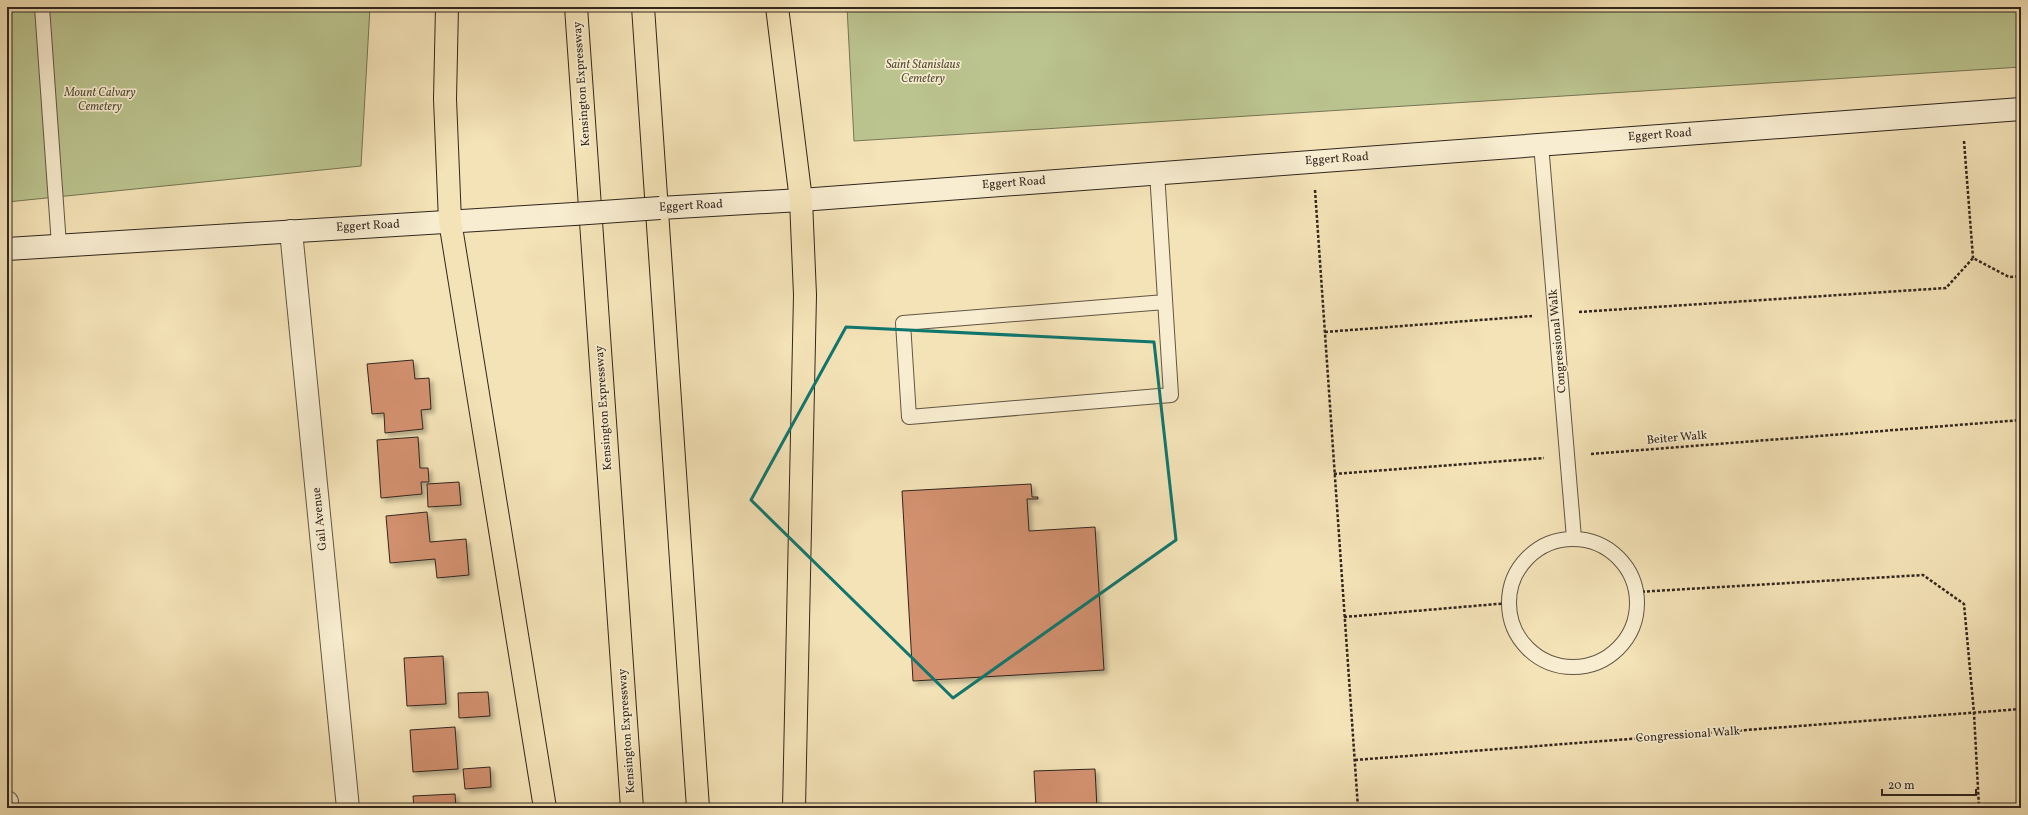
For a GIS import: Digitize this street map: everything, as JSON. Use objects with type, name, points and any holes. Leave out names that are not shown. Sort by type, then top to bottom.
[{"type":"highway","points":[[447,7],[445,99],[458,221],[545,808]]},
{"type":"highway","name":"Kensington Expressway","points":[[576,7],[632,808]]},
{"type":"highway","points":[[643,7],[698,808]]},
{"type":"highway","points":[[777,7],[801,200],[805,295],[794,808]]},
{"type":"street","name":"Eggert Road","points":[[7,249],[801,200],[1313,160],[2021,109]]},
{"type":"street","name":"Gail Avenue","points":[[290,231],[348,808]]},
{"type":"street","points":[[7,802],[7,808]]},
{"type":"lane","points":[[42,7],[59,245]]},
{"type":"lane","name":"Congressional Walk","points":[[1541,144],[1574,538]]},
{"type":"lane","points":[[1157,172],[1171,395],[909,417],[903,323],[1165,302]]},
{"type":"lane","points":[[1574,538],[1596,542],[1615,553],[1629,571],[1637,592],[1636,615],[1628,637],[1612,654],[1591,665],[1567,667],[1544,661],[1525,646],[1513,626],[1509,603],[1512,582],[1521,564],[1536,550],[1554,541],[1574,538]]},
{"type":"path","points":[[1325,332],[1556,314],[1946,288],[1973,258],[1962,114]]},
{"type":"path","points":[[1313,160],[1358,808]]},
{"type":"path","points":[[1973,258],[2009,277],[2021,276]]},
{"type":"path","name":"Beiter Walk","points":[[1334,474],[2021,420]]},
{"type":"path","points":[[1637,592],[1923,575],[1964,604],[1974,713],[1979,808]]},
{"type":"path","points":[[1344,617],[1509,603]]},
{"type":"path","name":"Congressional Walk","points":[[1354,760],[2021,710]]},
{"type":"highlighted area","points":[[846,327],[1154,342],[1176,540],[953,698],[751,500]]},
{"type":"green space","name":"Mount Calvary Cemetery","points":[[7,7],[370,7],[361,166],[7,202]]},
{"type":"green space","name":"Saint Stanislaus Cemetery","points":[[847,7],[2021,7],[2021,67],[854,141]]},
{"type":"building","points":[[413,360],[415,379],[429,378],[431,409],[421,410],[423,429],[385,433],[384,413],[372,414],[367,364]]},
{"type":"building","points":[[418,437],[420,468],[428,468],[429,482],[421,482],[422,494],[381,498],[377,440]]},
{"type":"building","points":[[459,482],[461,505],[428,507],[427,484]]},
{"type":"building","points":[[1031,484],[1032,497],[1038,497],[1038,499],[1027,499],[1029,531],[1095,527],[1104,670],[913,681],[902,491]]},
{"type":"building","points":[[427,512],[430,542],[466,539],[469,575],[437,578],[435,559],[390,563],[386,516]]},
{"type":"building","points":[[443,656],[446,704],[407,706],[404,658]]},
{"type":"building","points":[[488,692],[490,716],[459,718],[458,693]]},
{"type":"building","points":[[455,727],[458,769],[413,772],[410,730]]},
{"type":"building","points":[[490,767],[491,787],[465,789],[463,769]]},
{"type":"building","points":[[1095,769],[1097,808],[1036,808],[1034,771]]},
{"type":"building","points":[[455,794],[456,808],[414,808],[413,796]]}]
